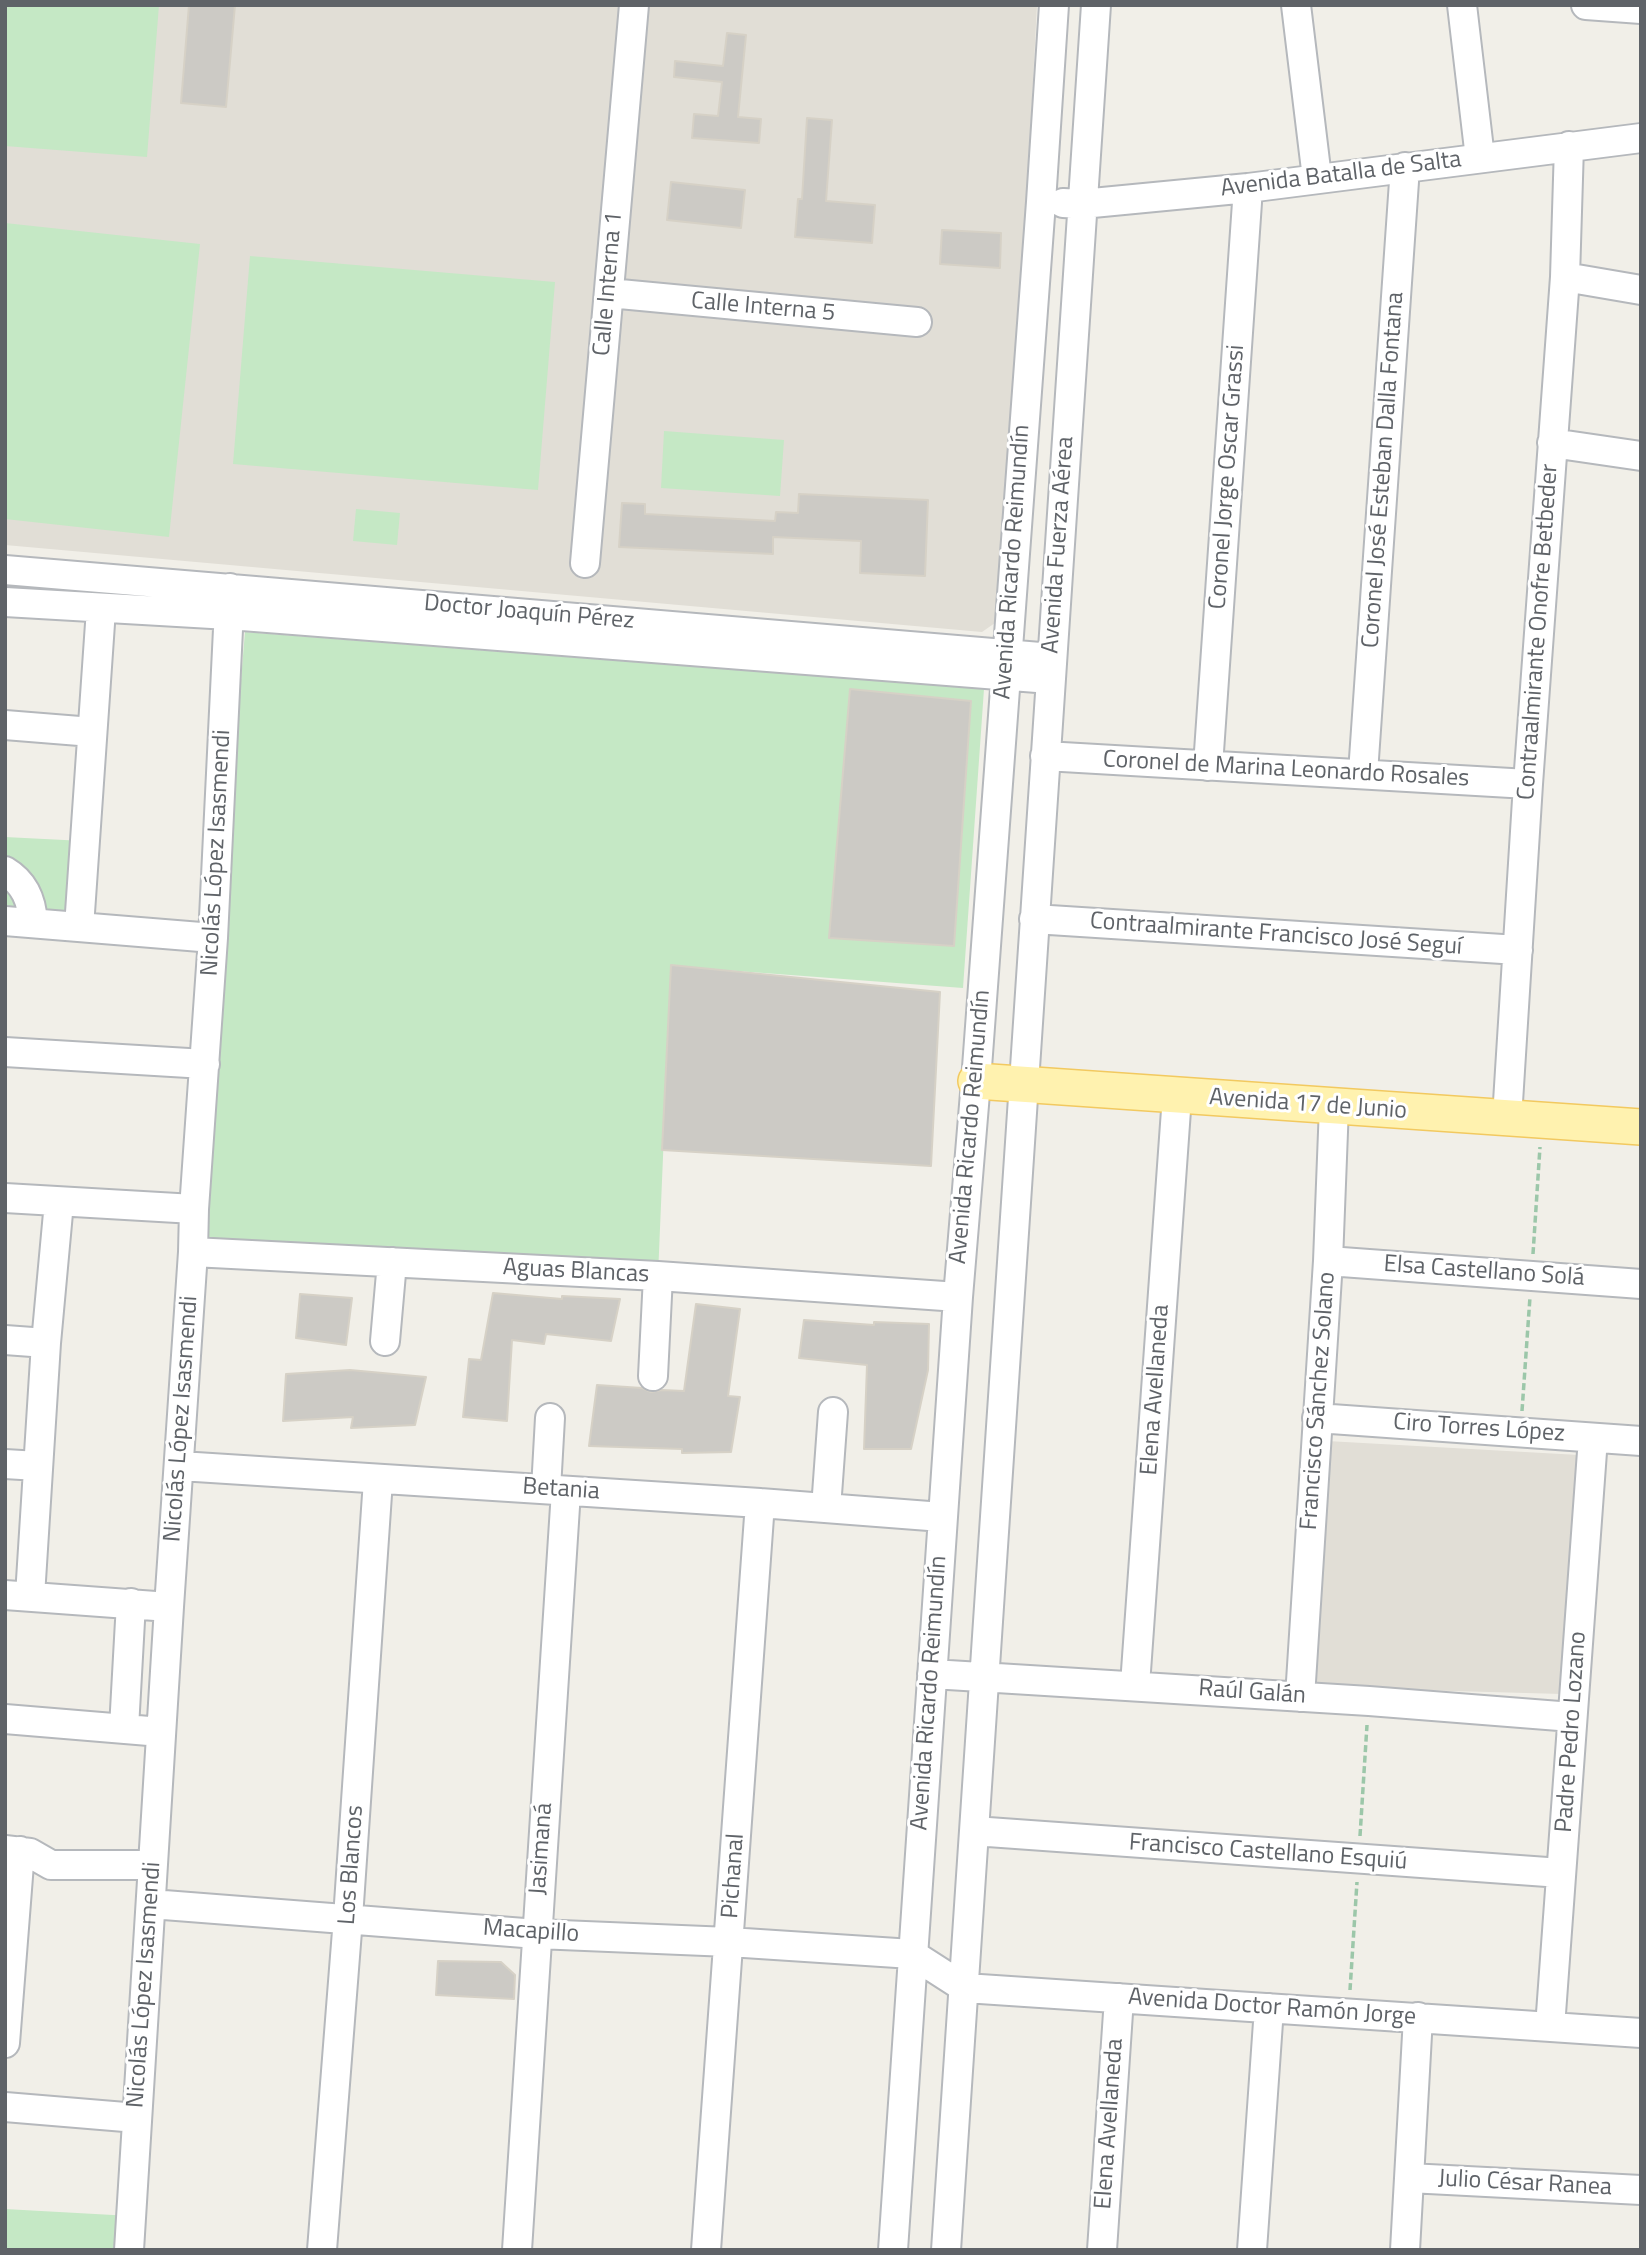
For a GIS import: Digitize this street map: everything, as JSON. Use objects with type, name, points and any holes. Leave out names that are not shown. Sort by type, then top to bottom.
[{"type":"main road","name":"Avenida 17 de Junio","points":[[976,1081],[1641,1126]]},
{"type":"street","name":"Calle Interna 1","points":[[585,563],[634,5]]},
{"type":"street","name":"Avenida Ricardo Reimundín","points":[[892,2250],[942,1517],[1054,5]]},
{"type":"street","name":"Avenida Fuerza Aérea","points":[[1024,1085],[1096,5]]},
{"type":"street","points":[[1296,5],[1317,178]]},
{"type":"street","points":[[1462,5],[1480,158]]},
{"type":"street","points":[[1586,5],[1641,9]]},
{"type":"street","name":"Avenida Batalla de Salta","points":[[1041,202],[1082,204],[1248,188],[1641,138]]},
{"type":"street","name":"Contraalmirante Onofre Betbeder","points":[[1507,1118],[1565,278],[1569,146]]},
{"type":"street","name":"Coronel José Esteban Dalla Fontana","points":[[1363,773],[1405,167]]},
{"type":"street","name":"Coronel Jorge Oscar Grassi","points":[[1208,766],[1248,188]]},
{"type":"street","points":[[1565,278],[1641,290]]},
{"type":"street","name":"Calle Interna 5","points":[[608,293],[917,323]]},
{"type":"street","points":[[1552,443],[1641,456]]},
{"type":"street","name":"Doctor Joaquín Pérez","points":[[5,570],[230,601],[1051,669]]},
{"type":"street","name":"Doctor Joaquín Pérez","points":[[5,602],[101,609],[230,601]]},
{"type":"street","name":"Nicolás López Isasmendi","points":[[129,2250],[213,938],[230,601]]},
{"type":"street","points":[[79,927],[101,609]]},
{"type":"street","points":[[5,725],[92,732]]},
{"type":"street","name":"Coronel de Marina Leonardo Rosales","points":[[1045,756],[1528,784]]},
{"type":"street","points":[[5,871],[14,876],[29,896],[33,923]]},
{"type":"street","name":"Contraalmirante Francisco José Seguí","points":[[1034,919],[1518,950]]},
{"type":"street","points":[[5,921],[213,938]]},
{"type":"street","points":[[5,1052],[205,1064]]},
{"type":"street","name":"Avenida Ricardo Reimundín","points":[[946,2250],[1024,1085]]},
{"type":"street","name":"Elena Avellaneda","points":[[1135,1685],[1177,1096]]},
{"type":"street","name":"Francisco Sánchez Solano","points":[[1300,1697],[1328,1261],[1334,1106]]},
{"type":"street","points":[[5,1198],[194,1209]]},
{"type":"street","points":[[59,1202],[38,1466],[18,1595],[169,1607]]},
{"type":"street","name":"Aguas Blancas","points":[[193,1252],[658,1276],[958,1297]]},
{"type":"street","name":"Elsa Castellano Solá","points":[[1328,1261],[1641,1284]]},
{"type":"street","points":[[385,1341],[392,1262]]},
{"type":"street","points":[[653,1376],[658,1276]]},
{"type":"street","points":[[5,1340],[46,1343]]},
{"type":"street","points":[[826,1508],[833,1412]]},
{"type":"street","name":"Jasimaná","points":[[517,2250],[537,1934],[556,1490],[550,1418]]},
{"type":"street","name":"Ciro Torres López","points":[[1317,1418],[1641,1441]]},
{"type":"street","name":"Padre Pedro Lozano","points":[[1550,2027],[1593,1438]]},
{"type":"street","points":[[5,1464],[38,1466]]},
{"type":"street","name":"Betania","points":[[180,1466],[942,1517]]},
{"type":"street","name":"Los Blancos","points":[[322,2250],[378,1479]]},
{"type":"street","name":"Pichanal","points":[[706,2250],[760,1503]]},
{"type":"street","points":[[124,1728],[131,1603]]},
{"type":"street","name":"Raúl Galán","points":[[932,1674],[1135,1685],[1573,1717]]},
{"type":"street","points":[[5,1719],[161,1732]]},
{"type":"street","name":"Francisco Castellano Esquiú","points":[[974,1831],[1561,1873]]},
{"type":"street","points":[[5,2043],[13,1850],[51,1865],[153,1865]]},
{"type":"street","name":"Macapillo","points":[[151,1905],[537,1934],[729,1942],[912,1954]]},
{"type":"street","name":"Avenida Doctor Ramón Jorge","points":[[912,1954],[965,1988],[1641,2033]]},
{"type":"street","name":"Elena Avellaneda","points":[[1102,2250],[1119,1998]]},
{"type":"street","points":[[1252,2250],[1269,2008]]},
{"type":"street","points":[[1405,2250],[1418,2018]]},
{"type":"street","points":[[5,2107],[137,2118]]},
{"type":"street","name":"Julio César Ranea","points":[[1409,2178],[1641,2190]]},
{"type":"shaded area","points":[[5,5],[1037,5],[1005,616],[982,632],[5,545]]},
{"type":"shaded area","points":[[1327,1441],[1579,1455],[1562,1694],[1308,1687]]},
{"type":"green space","points":[[5,5],[159,5],[147,157],[5,146]]},
{"type":"green space","points":[[5,223],[200,244],[169,537],[5,519]]},
{"type":"green space","points":[[250,256],[555,282],[538,490],[233,464]]},
{"type":"green space","points":[[664,431],[784,440],[780,496],[661,488]]},
{"type":"green space","points":[[356,509],[400,513],[397,545],[353,541]]},
{"type":"green space","points":[[245,632],[984,689],[963,988],[671,966],[658,1276],[193,1252]]},
{"type":"green space","points":[[5,837],[84,841],[74,927],[5,926]]},
{"type":"green space","points":[[5,2209],[131,2216],[129,2250],[5,2250]]},
{"type":"building","points":[[189,5],[235,5],[226,107],[181,103]]},
{"type":"building","points":[[727,33],[746,35],[738,117],[761,119],[759,143],[692,138],[694,114],[718,116],[722,82],[674,77],[675,61],[723,66]]},
{"type":"building","points":[[807,118],[832,120],[826,201],[875,205],[872,243],[795,237],[798,199],[802,199]]},
{"type":"building","points":[[671,182],[745,190],[741,228],[667,220]]},
{"type":"building","points":[[942,230],[1001,233],[1000,268],[940,264]]},
{"type":"building","points":[[799,494],[928,500],[925,576],[860,573],[861,541],[773,537],[773,554],[619,547],[622,503],[645,504],[645,514],[775,521],[776,512],[798,513]]},
{"type":"building","points":[[850,689],[971,701],[954,946],[829,938]]},
{"type":"building","points":[[671,965],[940,992],[931,1166],[662,1150]]},
{"type":"building","points":[[493,1293],[562,1299],[562,1296],[620,1299],[611,1341],[546,1334],[544,1344],[512,1340],[507,1421],[463,1417],[469,1359],[481,1360]]},
{"type":"building","points":[[300,1294],[352,1298],[346,1345],[296,1338]]},
{"type":"building","points":[[696,1304],[740,1309],[728,1396],[740,1397],[731,1452],[682,1453],[682,1449],[589,1446],[597,1385],[642,1388],[651,1392],[684,1391]]},
{"type":"building","points":[[804,1320],[874,1325],[874,1322],[929,1324],[928,1370],[911,1449],[864,1449],[867,1365],[799,1358]]},
{"type":"building","points":[[350,1370],[426,1377],[415,1425],[351,1428],[353,1417],[283,1421],[286,1374]]},
{"type":"building","points":[[438,1961],[501,1962],[515,1975],[514,1999],[436,1995]]}]
